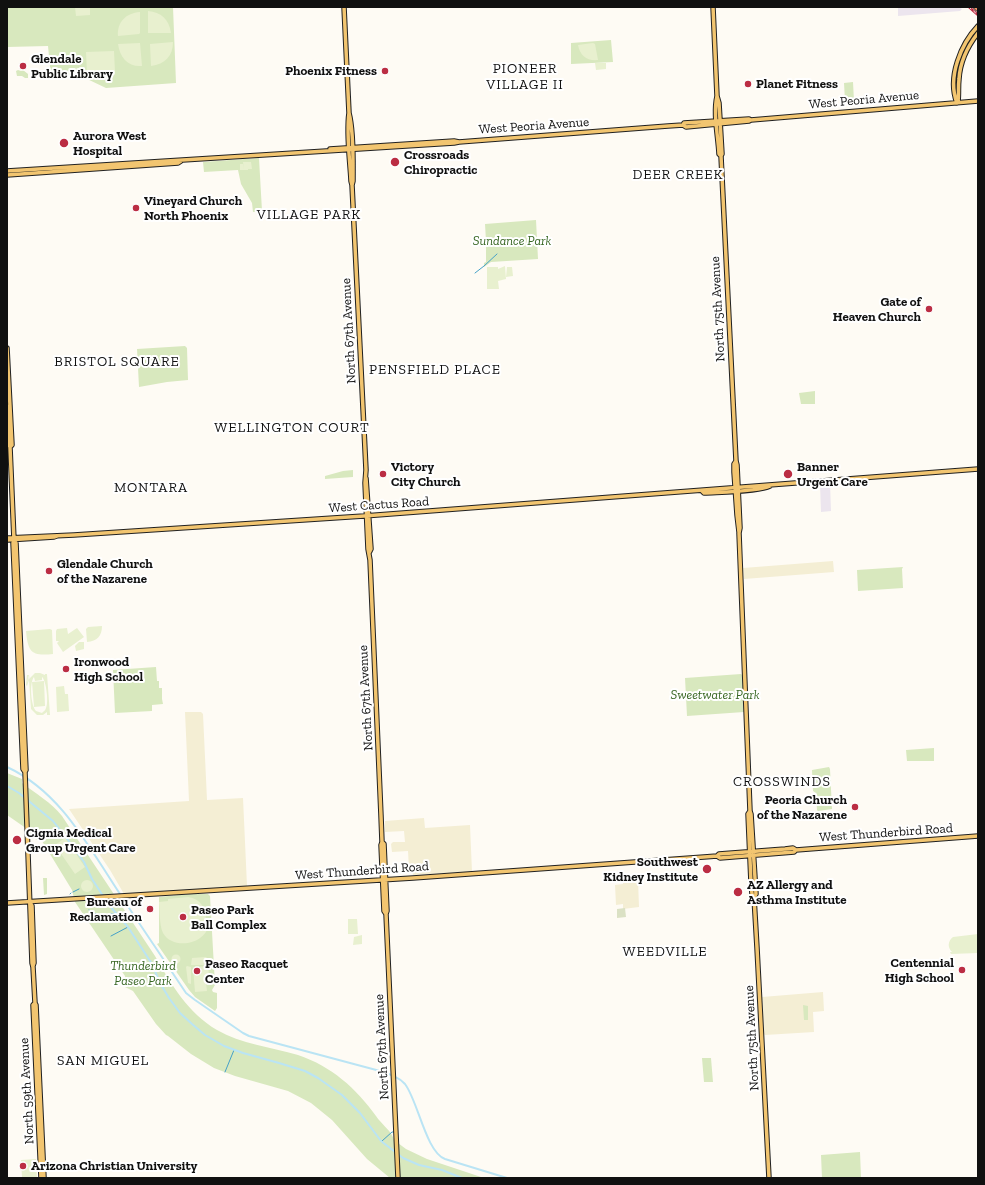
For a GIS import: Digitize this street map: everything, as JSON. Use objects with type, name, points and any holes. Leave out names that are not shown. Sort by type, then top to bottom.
[{"type":"main road","name":"North 67th Avenue","points":[[344,7],[349,113],[351,120],[351,181],[366,476],[365,483],[368,516],[368,549],[381,844],[384,879],[384,911],[386,914],[398,1178]]},
{"type":"main road","name":"North 75th Avenue","points":[[713,7],[717,96],[719,102],[719,154],[722,154]]},
{"type":"main road","points":[[958,102],[962,55],[966,41],[978,26]]},
{"type":"main road","points":[[962,55],[978,33]]},
{"type":"main road","name":"West Peoria Avenue","points":[[351,149],[427,145],[683,125],[686,127],[692,124],[749,122],[751,120],[978,101]]},
{"type":"main road","name":"North 75th Avenue","points":[[719,122],[722,154],[737,465],[737,520],[740,531]]},
{"type":"main road","points":[[427,145],[440,143],[443,141]]},
{"type":"main road","name":"West Peoria Avenue","points":[[7,175],[132,163],[313,153],[443,141],[459,142]]},
{"type":"main road","name":"West Peoria Avenue","points":[[7,171],[32,172],[114,168],[178,163],[181,161]]},
{"type":"main road","points":[[114,168],[116,166],[132,163]]},
{"type":"main road","name":"North 59th Avenue","points":[[7,348],[12,445],[10,447]]},
{"type":"main road","name":"North 59th Avenue","points":[[7,406],[14,539],[18,668],[23,770],[25,775]]},
{"type":"main road","name":"West Cactus Road","points":[[7,539],[54,538],[58,536],[368,516],[702,491],[704,489],[766,488],[770,485],[978,469]]},
{"type":"main road","name":"North 75th Avenue","points":[[737,489],[740,531],[750,811],[748,814],[752,889],[754,897],[768,1178]]},
{"type":"main road","name":"North 59th Avenue","points":[[14,539],[16,543],[22,672],[29,906],[36,1005],[43,1178]]},
{"type":"main road","points":[[18,668],[22,672]]},
{"type":"main road","name":"West Thunderbird Road","points":[[7,903],[384,879],[718,856],[719,854],[794,852],[796,850],[978,836]]},
{"type":"main road","name":"North 59th Avenue","points":[[30,902],[32,906],[33,967]]},
{"type":"main road","points":[[30,922],[33,928]]},
{"type":"shaded area","points":[[898,7],[959,7],[962,9],[960,11],[898,16]]},
{"type":"shaded area","points":[[830,483],[831,511],[821,512],[820,484]]},
{"type":"shaded area","points":[[833,561],[834,572],[744,579],[743,568]]},
{"type":"shaded area","points":[[185,712],[201,712],[203,714],[207,800],[243,798],[247,886],[124,894],[110,870],[69,809],[189,801]]},
{"type":"shaded area","points":[[424,818],[425,828],[470,825],[472,872],[413,875],[412,869],[409,869],[408,851],[392,852],[391,844],[393,842],[405,842],[404,831],[385,832],[385,821]]},
{"type":"shaded area","points":[[638,880],[639,907],[623,909],[623,904],[616,905],[615,885],[623,884],[623,882]]},
{"type":"shaded area","points":[[823,992],[824,1011],[813,1012],[814,1032],[764,1034],[762,997]]},
{"type":"green space","points":[[7,7],[173,7],[176,83],[106,88],[79,76],[51,77],[48,46],[7,47]]},
{"type":"green space","points":[[75,7],[90,7],[90,15],[76,16]]},
{"type":"green space","points":[[148,11],[157,13],[164,17],[171,33],[148,33]]},
{"type":"green space","points":[[140,12],[140,33],[118,36],[119,26],[123,19],[131,14]]},
{"type":"green space","points":[[611,40],[613,62],[571,64],[571,43]]},
{"type":"green space","points":[[173,42],[170,55],[164,61],[151,66],[150,44]]},
{"type":"green space","points":[[140,43],[142,66],[137,66],[126,61],[119,49],[118,44]]},
{"type":"green space","points":[[595,44],[598,60],[587,59],[580,52],[578,45]]},
{"type":"green space","points":[[114,51],[115,72],[87,74],[86,52]]},
{"type":"green space","points":[[595,63],[606,63],[606,69],[596,70]]},
{"type":"green space","points":[[23,70],[28,74],[28,78],[17,76],[16,71]]},
{"type":"green space","points":[[853,82],[854,101],[845,101],[844,83]]},
{"type":"green space","points":[[259,158],[262,211],[253,212],[252,203],[241,184],[238,170],[204,172],[203,162]]},
{"type":"green space","points":[[243,162],[251,162],[252,169],[240,170],[240,164],[243,164],[244,169]]},
{"type":"green space","name":"Sundance Park","points":[[536,220],[538,259],[491,262],[484,267],[484,263],[486,262],[485,224]]},
{"type":"green space","points":[[505,266],[506,279],[498,281],[499,289],[487,289],[487,267],[498,267],[498,269]]},
{"type":"green space","points":[[507,267],[512,267],[513,276],[506,277]]},
{"type":"green space","points":[[185,346],[187,348],[188,380],[139,387],[137,349]]},
{"type":"green space","points":[[815,391],[815,404],[801,404],[799,393]]},
{"type":"green space","points":[[353,470],[353,477],[325,479],[325,476]]},
{"type":"green space","points":[[903,567],[903,588],[858,591],[857,570]]},
{"type":"green space","points":[[102,626],[100,635],[96,639],[87,642],[86,629],[88,627]]},
{"type":"green space","points":[[67,628],[68,634],[77,628],[84,637],[63,652],[57,643],[59,641],[56,641],[56,631],[57,629]]},
{"type":"green space","points":[[52,630],[53,654],[40,654],[32,652],[28,644],[26,631]]},
{"type":"green space","points":[[79,642],[84,642],[84,649],[76,651],[75,646]]},
{"type":"green space","points":[[156,667],[159,688],[162,688],[163,704],[152,705],[152,711],[115,713],[113,670]]},
{"type":"green space","points":[[35,673],[47,674],[50,715],[47,715],[47,712],[43,715],[37,715],[31,709],[29,680],[27,686],[26,685],[27,675],[29,675],[27,683],[30,675],[29,679]],"holes":[[[34,677],[35,681],[42,680],[42,677],[46,687],[47,705],[42,713],[36,711],[32,700],[31,689],[32,680]]]},
{"type":"green space","name":"Sweetwater Park","points":[[741,674],[743,676],[744,712],[687,716],[685,678]]},
{"type":"green space","points":[[44,681],[45,706],[34,707],[32,682]]},
{"type":"green space","points":[[64,686],[65,694],[68,694],[69,711],[57,712],[56,687]]},
{"type":"green space","points":[[934,748],[934,761],[907,761],[906,750]]},
{"type":"green space","points":[[829,767],[832,809],[818,811],[816,793],[813,791],[812,770]]},
{"type":"green space","name":"Thunderbird Paseo Park","points":[[7,773],[22,779],[22,783],[48,802],[62,816],[155,956],[167,977],[181,997],[197,1015],[226,1035],[246,1042],[298,1055],[321,1065],[351,1087],[389,1131],[394,1140],[406,1149],[427,1159],[484,1178],[390,1178],[367,1159],[332,1120],[311,1103],[288,1091],[235,1076],[214,1068],[191,1054],[166,1035],[156,1024],[133,991],[125,987],[125,976],[75,902],[72,890],[42,841],[30,839],[30,831],[7,815]]},
{"type":"green space","points":[[65,838],[85,867],[75,874],[55,845]]},
{"type":"green space","points":[[43,878],[47,878],[47,894],[44,895]]},
{"type":"green space","points":[[85,880],[89,880],[93,886],[89,892],[85,892],[81,888],[81,884]]},
{"type":"green space","points":[[208,894],[210,896],[215,985],[212,990],[213,992],[217,993],[217,1008],[215,1011],[195,997],[157,944],[159,943],[159,897]]},
{"type":"green space","name":"Paseo Park Ball Complex","points":[[188,897],[199,902],[204,908],[206,921],[209,921],[208,929],[204,935],[198,939],[183,943],[175,942],[168,939],[163,933],[160,922],[159,902],[168,901],[168,899]]},
{"type":"green space","points":[[625,908],[626,917],[617,918],[617,909]]},
{"type":"green space","points":[[348,919],[357,919],[358,934],[348,934]]},
{"type":"green space","points":[[978,934],[978,953],[951,954],[950,952],[952,952],[949,948],[949,944],[953,937]]},
{"type":"green space","points":[[362,935],[362,944],[353,945],[354,937]]},
{"type":"green space","points":[[176,954],[181,959],[176,964],[171,959]]},
{"type":"green space","points":[[206,957],[207,965],[191,965],[192,958]]},
{"type":"green space","points":[[187,966],[191,967],[191,984],[188,983]]},
{"type":"green space","points":[[208,966],[210,982],[206,983],[207,991],[195,992],[193,968]]},
{"type":"green space","points":[[803,1005],[808,1006],[808,1020],[804,1020]]},
{"type":"green space","points":[[702,1058],[711,1058],[713,1082],[704,1082]]},
{"type":"green space","points":[[860,1152],[861,1178],[822,1178],[821,1155]]},
{"type":"green space","points":[[36,1159],[37,1178],[18,1178],[22,1177],[21,1160]]},
{"type":"waterway","points":[[475,273],[497,254]]},
{"type":"waterway","points":[[7,767],[26,778],[43,791],[58,806],[84,839],[120,894]]},
{"type":"waterway","points":[[7,786],[19,793],[53,821],[68,840],[84,862],[92,879],[109,905],[128,927],[152,964],[160,983],[169,998],[180,1013],[192,1024],[205,1035],[224,1046],[305,1071],[318,1078],[342,1095],[360,1113],[381,1141],[403,1158],[419,1165],[442,1170],[462,1178]]},
{"type":"waterway","points":[[73,892],[79,889]]},
{"type":"waterway","points":[[123,899],[186,993],[195,1000],[249,1036],[380,1071],[397,1078],[405,1084],[410,1092],[427,1137],[438,1154],[445,1159],[507,1178]]},
{"type":"waterway","points":[[89,910],[100,916]]},
{"type":"waterway","points":[[102,916],[116,913]]},
{"type":"waterway","points":[[111,936],[128,927]]},
{"type":"waterway","points":[[225,1072],[234,1050]]},
{"type":"waterway","points":[[382,1141],[392,1132],[395,1132]]},
{"type":"railway","points":[[969,7],[978,15]]},
{"type":"place","name":"Glendale Public Library","points":[[23,66]]},
{"type":"place","name":"Phoenix Fitness","points":[[385,71]]},
{"type":"place","name":"Planet Fitness","points":[[748,84]]},
{"type":"place","name":"Aurora West Hospital","points":[[64,143]]},
{"type":"place","name":"Crossroads Chiropractic","points":[[395,162]]},
{"type":"place","name":"Vineyard Church North Phoenix","points":[[136,208]]},
{"type":"place","name":"Gate of Heaven Church","points":[[929,309]]},
{"type":"place","name":"Victory City Church","points":[[383,474]]},
{"type":"place","name":"Banner Urgent Care","points":[[788,474]]},
{"type":"place","name":"Glendale Church of the Nazarene","points":[[49,571]]},
{"type":"place","name":"Ironwood High School","points":[[66,669]]},
{"type":"place","name":"Peoria Church of the Nazarene","points":[[855,807]]},
{"type":"place","name":"Cignia Medical Group Urgent Care","points":[[17,840]]},
{"type":"place","name":"Southwest Kidney Institute","points":[[707,869]]},
{"type":"place","name":"AZ Allergy and Asthma Institute","points":[[738,892]]},
{"type":"place","name":"Bureau of Reclamation","points":[[150,909]]},
{"type":"place","name":"Paseo Park Ball Complex","points":[[183,917]]},
{"type":"place","name":"Centennial High School","points":[[962,970]]},
{"type":"place","name":"Paseo Racquet Center","points":[[197,971]]},
{"type":"place","name":"Arizona Christian University","points":[[23,1166]]},
{"type":"district","name":"PIONEER VILLAGE II","points":[[525,78]]},
{"type":"district","name":"DEER CREEK","points":[[678,175]]},
{"type":"district","name":"VILLAGE PARK","points":[[309,215]]},
{"type":"district","name":"BRISTOL SQUARE","points":[[117,362]]},
{"type":"district","name":"PENSFIELD PLACE","points":[[435,370]]},
{"type":"district","name":"WELLINGTON COURT","points":[[292,428]]},
{"type":"district","name":"MONTARA","points":[[151,488]]},
{"type":"district","name":"CROSSWINDS","points":[[782,782]]},
{"type":"district","name":"WEEDVILLE","points":[[665,952]]},
{"type":"district","name":"SAN MIGUEL","points":[[103,1061]]}]
